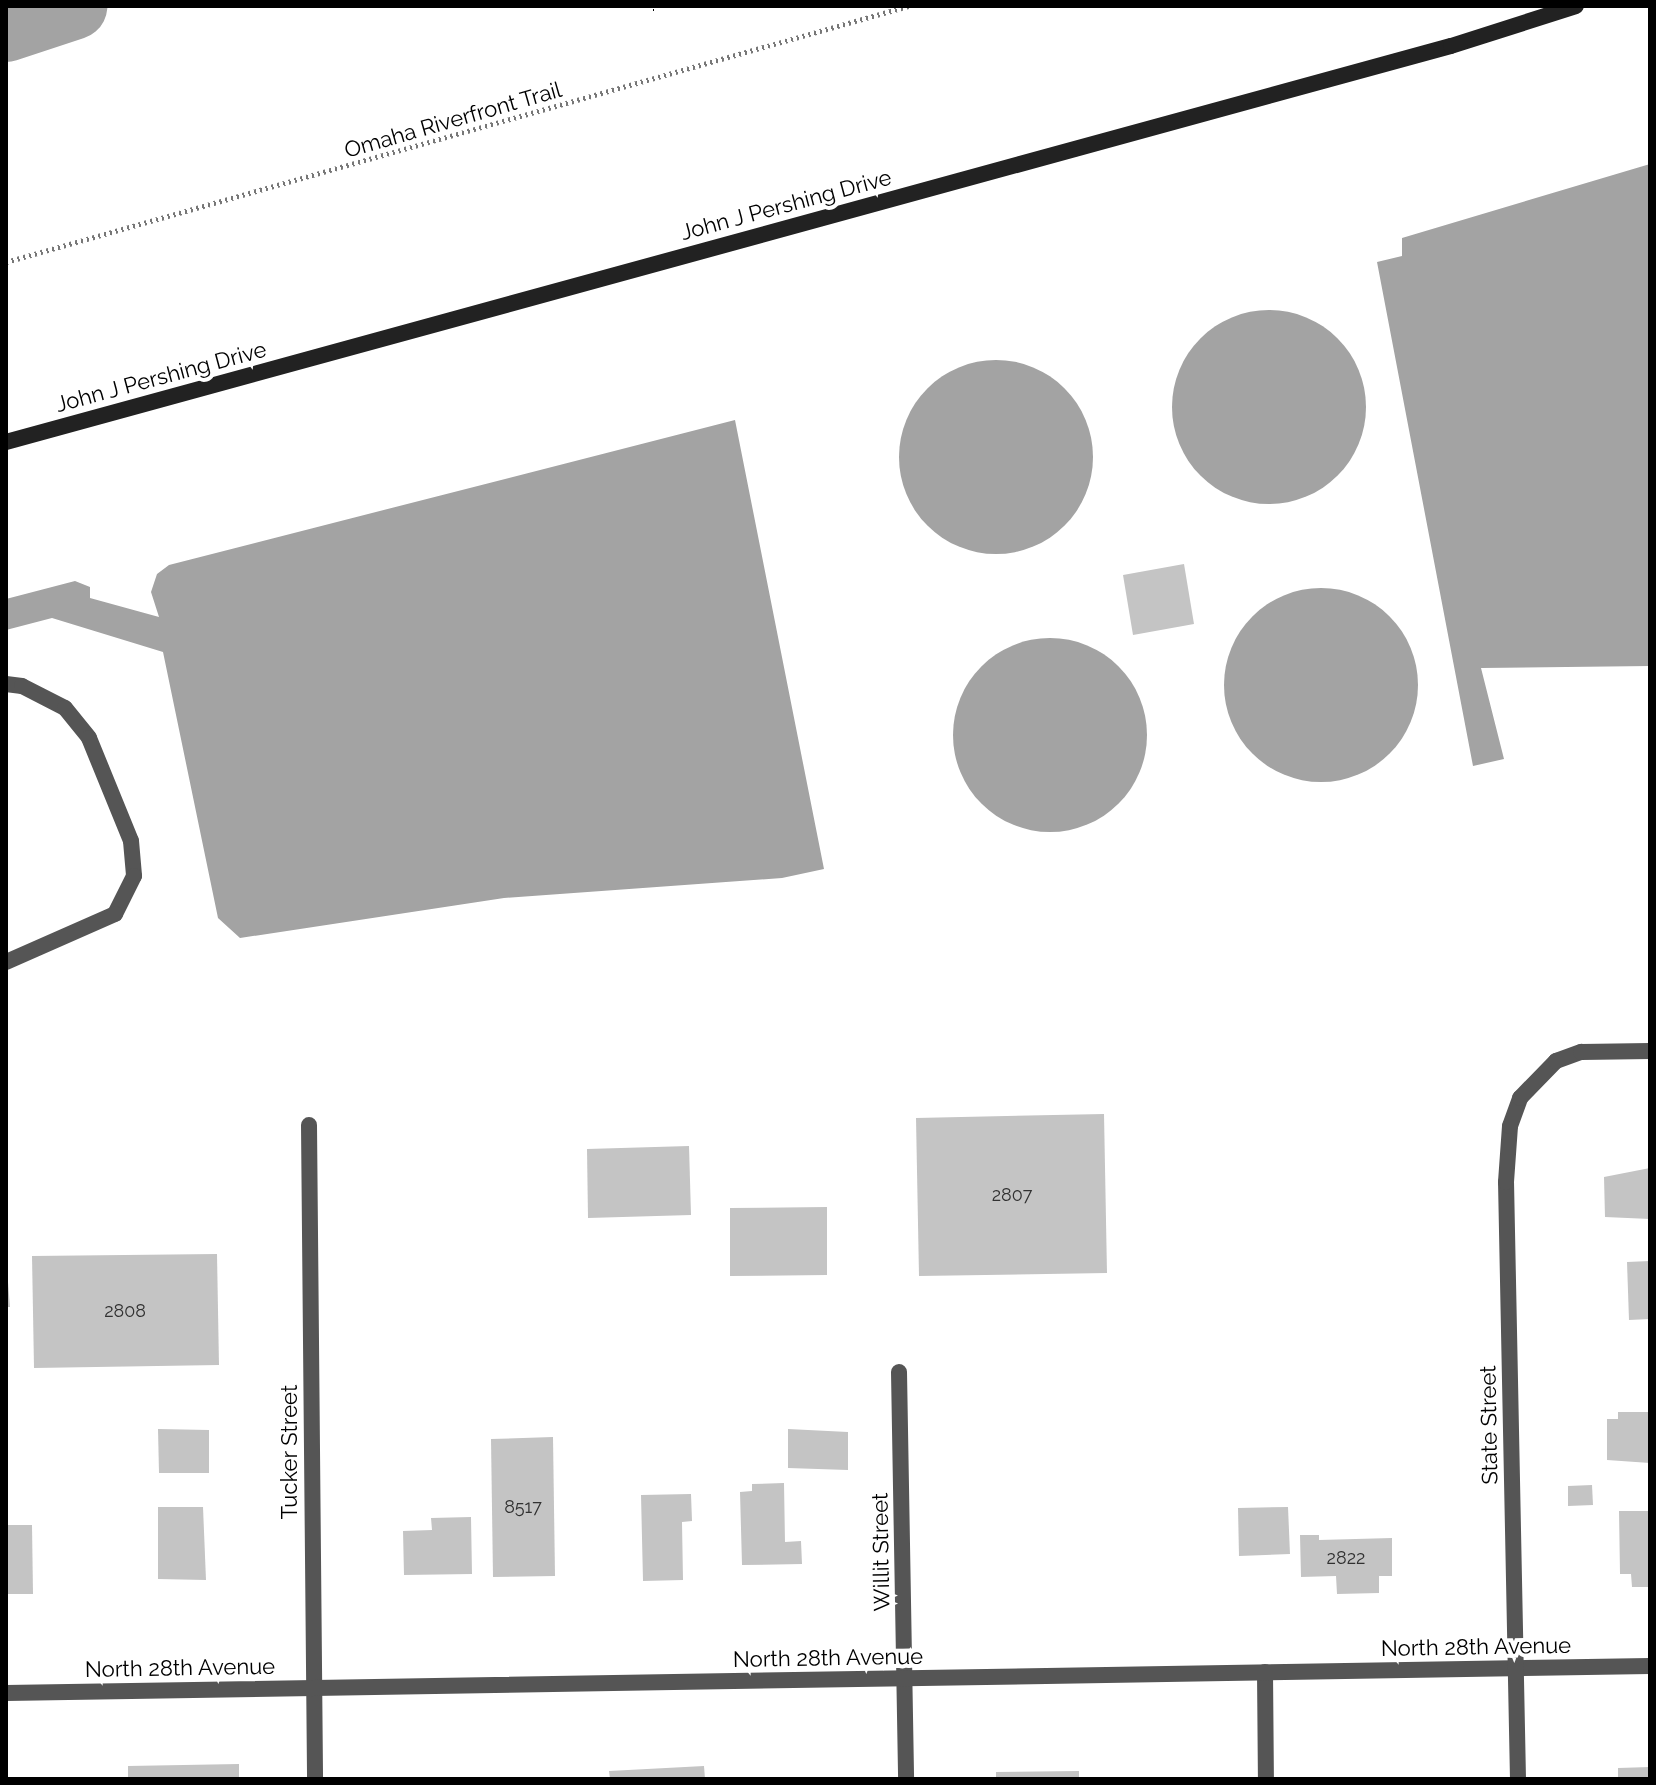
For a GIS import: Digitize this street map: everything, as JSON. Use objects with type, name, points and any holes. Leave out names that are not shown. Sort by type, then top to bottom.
[{"type":"main road","name":"John J Pershing Drive","points":[[6,442],[1451,46],[1576,6]]},
{"type":"street","points":[[6,684],[22,686],[65,708],[89,738],[131,841],[134,876],[115,914],[6,962]]},
{"type":"street","name":"State Street","points":[[1518,1779],[1506,1182],[1510,1126],[1520,1098],[1536,1077],[1556,1061],[1581,1052],[1650,1051]]},
{"type":"street","name":"Tucker Street","points":[[309,1125],[315,1779]]},
{"type":"street","name":"Willit Street","points":[[899,1372],[906,1779]]},
{"type":"street","name":"North 28th Avenue","points":[[6,1693],[1650,1666]]},
{"type":"street","points":[[1265,1672],[1266,1779]]},
{"type":"path","name":"Omaha Riverfront Trail","points":[[6,262],[908,6]]},
{"type":"shaded area","points":[[6,6],[73,6],[6,28]]},
{"type":"shaded area","points":[[1650,164],[1650,666],[1481,668],[1504,759],[1473,766],[1377,262],[1402,256],[1402,238]]},
{"type":"shaded area","points":[[1269,310],[1306,317],[1338,338],[1359,370],[1366,407],[1359,444],[1338,476],[1306,497],[1269,504],[1232,497],[1200,476],[1179,444],[1172,407],[1179,370],[1200,338],[1232,317]]},
{"type":"shaded area","points":[[996,360],[1033,368],[1064,389],[1085,420],[1093,457],[1085,494],[1064,525],[1033,546],[996,554],[959,546],[928,525],[907,494],[899,457],[907,420],[928,389],[959,368]]},
{"type":"shaded area","points":[[735,420],[824,869],[782,878],[504,898],[240,938],[218,918],[163,652],[52,618],[6,630],[6,599],[75,581],[90,587],[90,598],[159,617],[151,592],[157,574],[169,565]]},
{"type":"shaded area","points":[[1321,588],[1358,595],[1390,616],[1411,648],[1418,685],[1411,722],[1390,754],[1358,775],[1321,782],[1284,775],[1252,754],[1231,722],[1224,685],[1231,648],[1252,616],[1284,595]]},
{"type":"shaded area","points":[[1050,638],[1087,645],[1119,666],[1140,698],[1147,735],[1140,772],[1119,804],[1087,825],[1050,832],[1013,825],[981,804],[960,772],[953,735],[960,698],[981,666],[1013,645]]},
{"type":"building","points":[[1184,564],[1194,624],[1133,635],[1123,575]]},
{"type":"building","points":[[1104,1114],[1107,1273],[919,1276],[916,1118]]},
{"type":"building","points":[[689,1146],[691,1215],[588,1218],[587,1149]]},
{"type":"building","points":[[1650,1168],[1650,1219],[1605,1217],[1604,1177]]},
{"type":"building","points":[[827,1207],[827,1275],[730,1276],[730,1208]]},
{"type":"building","points":[[217,1254],[219,1365],[34,1368],[32,1256]]},
{"type":"building","points":[[6,1257],[10,1307],[6,1307]]},
{"type":"building","points":[[1650,1261],[1650,1319],[1629,1320],[1627,1262]]},
{"type":"building","points":[[1618,1412],[1650,1412],[1650,1463],[1607,1460],[1607,1419],[1618,1419]]},
{"type":"building","points":[[158,1429],[209,1430],[209,1473],[159,1473]]},
{"type":"building","points":[[788,1429],[848,1432],[848,1470],[788,1468]]},
{"type":"building","points":[[553,1437],[555,1576],[493,1577],[491,1439]]},
{"type":"building","points":[[784,1483],[785,1542],[801,1541],[802,1564],[742,1565],[740,1492],[752,1491],[752,1484]]},
{"type":"building","points":[[1592,1485],[1593,1505],[1568,1506],[1568,1486]]},
{"type":"building","points":[[691,1494],[692,1521],[682,1522],[683,1580],[643,1581],[641,1495]]},
{"type":"building","points":[[158,1507],[203,1507],[206,1580],[158,1579]]},
{"type":"building","points":[[1288,1507],[1290,1554],[1239,1556],[1238,1508]]},
{"type":"building","points":[[1619,1511],[1650,1511],[1650,1587],[1632,1587],[1631,1574],[1620,1574]]},
{"type":"building","points":[[471,1517],[472,1574],[404,1575],[403,1531],[432,1530],[431,1518]]},
{"type":"building","points":[[6,1525],[32,1525],[33,1594],[6,1594]]},
{"type":"building","points":[[1300,1535],[1319,1535],[1319,1540],[1392,1538],[1392,1576],[1379,1576],[1379,1593],[1337,1594],[1336,1576],[1301,1577]]},
{"type":"building","points":[[239,1764],[239,1779],[128,1779],[128,1766]]},
{"type":"building","points":[[704,1766],[705,1779],[610,1779],[609,1771]]},
{"type":"building","points":[[1650,1767],[1650,1779],[1618,1779],[1618,1768]]},
{"type":"building","points":[[1079,1771],[1079,1779],[996,1779],[996,1772]]},
{"type":"waterway","points":[[6,28],[73,6]]}]
